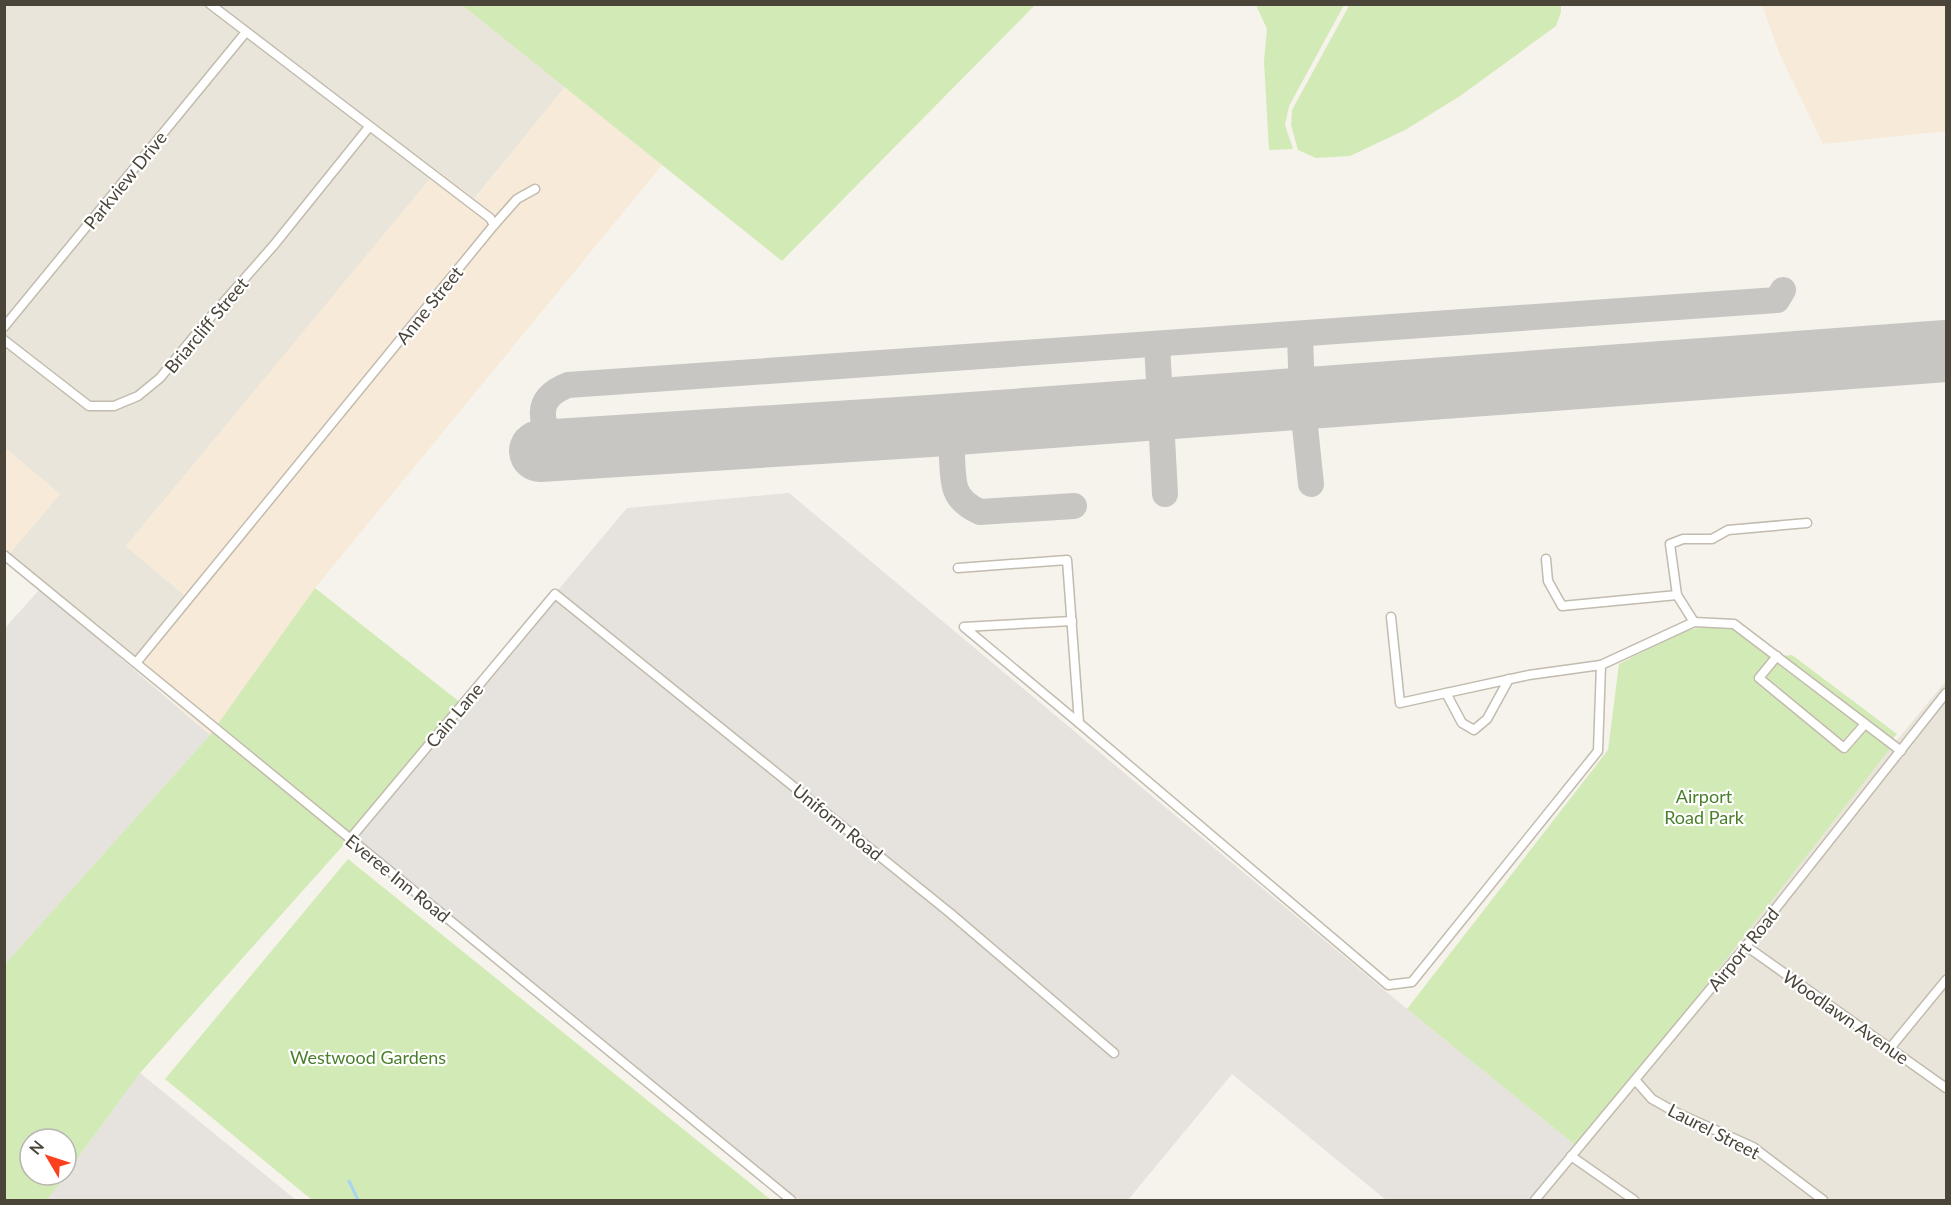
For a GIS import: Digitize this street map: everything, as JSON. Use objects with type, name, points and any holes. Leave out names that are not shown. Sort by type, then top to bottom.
[{"type":"street","points":[[210,4],[490,218],[494,225]]},
{"type":"street","name":"Parkview Drive","points":[[4,327],[246,32]]},
{"type":"street","name":"Briarcliff Street","points":[[4,340],[89,406],[114,406],[138,396],[160,378],[274,245],[369,127]]},
{"type":"street","name":"Anne Street","points":[[136,663],[494,225],[517,199],[535,189]]},
{"type":"street","points":[[1694,622],[1677,595],[1670,544],[1683,539],[1712,539],[1728,530],[1807,523]]},
{"type":"street","name":"Everee Inn Road","points":[[4,555],[791,1200]]},
{"type":"street","points":[[1546,559],[1548,581],[1562,606],[1677,595]]},
{"type":"street","points":[[958,568],[1067,560],[1079,723]]},
{"type":"street","name":"Cain Lane","points":[[350,839],[555,594],[558,596]]},
{"type":"street","name":"Uniform Road","points":[[558,596],[950,913],[1114,1053]]},
{"type":"street","points":[[1391,617],[1400,703],[1509,679],[1601,665],[1694,622],[1734,624],[1901,751]]},
{"type":"street","points":[[1071,621],[964,627],[1388,985],[1412,982],[1598,751],[1601,665]]},
{"type":"street","points":[[1777,656],[1759,678],[1844,748],[1865,724]]},
{"type":"street","points":[[1446,693],[1462,723],[1474,730],[1487,719],[1509,679]]},
{"type":"street","name":"Airport Road","points":[[1535,1200],[1746,946],[1947,693]]},
{"type":"street","name":"Woodlawn Avenue","points":[[1746,946],[1947,1088]]},
{"type":"street","points":[[1891,1047],[1947,980]]},
{"type":"street","name":"Laurel Street","points":[[1636,1081],[1652,1099],[1675,1112],[1753,1147],[1823,1200]]},
{"type":"street","points":[[1571,1156],[1634,1200]]},
{"type":"shaded area","points":[[4,5],[462,5],[565,87],[474,199],[437,171],[126,546],[189,599],[133,665],[5,559],[60,494],[5,448]]},
{"type":"shaded area","points":[[1762,5],[1946,5],[1946,131],[1823,144],[1780,55]]},
{"type":"shaded area","points":[[565,87],[662,165],[315,588],[210,735],[133,665],[189,599],[126,546],[437,170],[475,199]]},
{"type":"shaded area","points":[[5,448],[60,494],[5,559]]},
{"type":"shaded area","points":[[789,493],[1407,1009],[1579,1148],[1537,1200],[1386,1200],[1232,1074],[1128,1200],[799,1200],[348,840],[627,508]]},
{"type":"shaded area","points":[[40,589],[210,735],[5,964],[5,628]]},
{"type":"shaded area","points":[[1946,681],[1946,1200],[1537,1200],[1893,745]]},
{"type":"shaded area","points":[[140,1073],[296,1200],[47,1200],[57,1187],[78,1187],[78,1158]]},
{"type":"green space","points":[[1350,4],[1561,4],[1561,12],[1556,26],[1460,96],[1405,130],[1350,156],[1316,158],[1298,150],[1291,125],[1292,110]]},
{"type":"green space","points":[[462,5],[1035,5],[782,261]]},
{"type":"green space","points":[[1256,5],[1344,5],[1289,106],[1285,125],[1293,149],[1269,150],[1264,61],[1267,29]]},
{"type":"green space","points":[[315,588],[461,703],[348,840],[140,1073],[78,1158],[78,1127],[18,1127],[18,1187],[57,1187],[47,1200],[5,1200],[5,964],[210,735]]},
{"type":"green space","name":"Airport Road Park","points":[[1722,623],[1763,640],[1783,656],[1792,655],[1897,734],[1890,742],[1893,745],[1579,1148],[1407,1009],[1608,750],[1619,664],[1684,631]]},
{"type":"green space","name":"Westwood Gardens","points":[[348,859],[771,1200],[312,1200],[165,1079]]},
{"type":"waterway","points":[[349,1181],[358,1200]]},
{"type":"taxiway","points":[[556,450],[546,430],[544,404],[549,397],[568,385],[1777,300],[1783,290]]},
{"type":"taxiway","points":[[1300,334],[1302,398],[1311,484]]},
{"type":"taxiway","points":[[1157,344],[1165,494]]},
{"type":"taxiway","points":[[951,424],[954,484],[962,500],[969,506],[980,512],[1074,506]]},
{"type":"runway","points":[[540,451],[930,426],[1946,351]]}]
